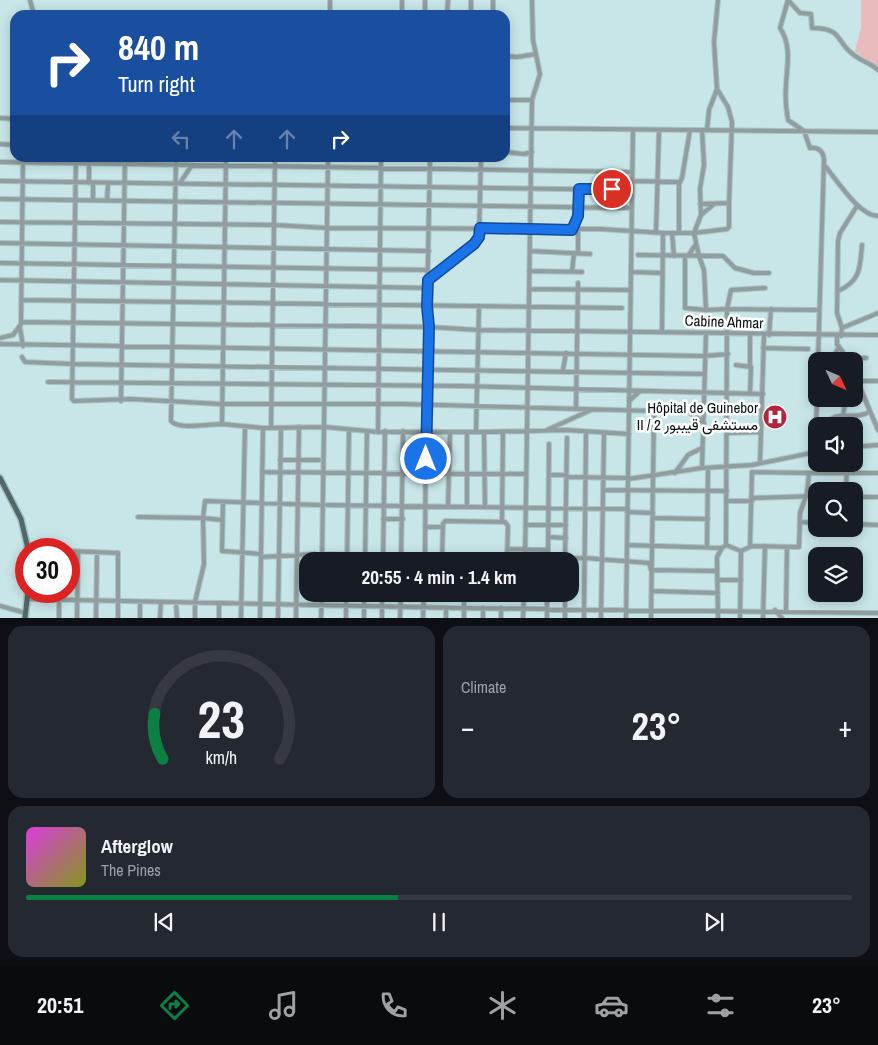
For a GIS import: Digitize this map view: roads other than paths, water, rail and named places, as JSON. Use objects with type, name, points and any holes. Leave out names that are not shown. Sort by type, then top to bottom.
[{"type":"main road","points":[[0,478],[19,514],[25,538]]},
{"type":"street","points":[[525,549],[532,100],[540,74],[532,24],[532,0]]},
{"type":"street","points":[[706,310],[704,270],[698,256],[694,233],[701,215],[700,204],[705,130],[709,110],[717,90],[714,42],[718,0]]},
{"type":"street","points":[[788,0],[800,13],[811,14],[812,28],[824,28],[833,32],[853,55],[878,70]]},
{"type":"street","points":[[788,0],[780,28],[786,38],[789,58],[785,87],[788,120],[804,131],[810,148],[816,147],[824,155],[825,166],[823,243],[818,310],[818,352]]},
{"type":"street","points":[[510,56],[536,54]]},
{"type":"street","points":[[0,222],[226,224],[327,228],[530,228],[663,233],[694,233],[727,229],[729,226],[730,113],[717,90]]},
{"type":"street","points":[[510,100],[532,100]]},
{"type":"street","points":[[510,128],[878,132]]},
{"type":"street","points":[[626,618],[633,130]]},
{"type":"street","points":[[656,232],[659,130]]},
{"type":"street","points":[[679,233],[680,184],[690,130]]},
{"type":"street","points":[[510,153],[524,154],[532,152]]},
{"type":"street","points":[[0,162],[632,172]]},
{"type":"street","points":[[271,428],[275,162]]},
{"type":"street","points":[[322,552],[328,162]]},
{"type":"street","points":[[378,432],[381,162]]},
{"type":"street","points":[[425,552],[430,162]]},
{"type":"street","points":[[428,280],[474,244],[479,237],[480,162]]},
{"type":"street","points":[[23,163],[20,328],[23,346]]},
{"type":"street","points":[[76,163],[72,399],[74,401],[221,404],[378,404],[596,408],[654,411],[704,410]]},
{"type":"street","points":[[89,164],[93,200]]},
{"type":"street","points":[[121,401],[125,164]]},
{"type":"street","points":[[176,165],[178,183],[174,246],[171,384],[173,424],[186,427],[222,424],[245,428],[325,427],[378,432],[403,430],[450,433],[545,432],[566,430],[604,434],[629,434]]},
{"type":"street","points":[[178,183],[192,165]]},
{"type":"street","points":[[222,424],[226,165]]},
{"type":"street","points":[[825,166],[857,206],[864,212],[878,216]]},
{"type":"street","points":[[0,181],[632,190]]},
{"type":"street","points":[[632,181],[677,182],[680,184]]},
{"type":"street","points":[[107,201],[108,182]]},
{"type":"street","points":[[572,230],[578,216],[579,189]]},
{"type":"street","points":[[0,199],[632,208]]},
{"type":"street","points":[[700,204],[729,203]]},
{"type":"street","points":[[701,215],[714,204]]},
{"type":"street","points":[[836,352],[839,347],[839,336],[842,328],[837,313],[838,241],[840,233],[857,206]]},
{"type":"street","points":[[578,230],[578,250]]},
{"type":"street","points":[[662,332],[663,233]]},
{"type":"street","points":[[672,233],[674,256]]},
{"type":"street","points":[[0,243],[74,246],[124,245],[429,251]]},
{"type":"street","points":[[696,244],[687,256],[685,308],[706,310],[818,310]]},
{"type":"street","points":[[838,291],[850,285],[861,269],[862,245]]},
{"type":"street","points":[[530,251],[590,254]]},
{"type":"street","points":[[572,272],[574,253]]},
{"type":"street","points":[[638,255],[662,257],[724,256],[735,268],[754,273],[769,273]]},
{"type":"street","points":[[0,263],[225,265],[428,270]]},
{"type":"street","points":[[529,271],[582,272]]},
{"type":"street","points":[[631,272],[662,273]]},
{"type":"street","points":[[0,280],[428,288]]},
{"type":"street","points":[[576,409],[578,283]]},
{"type":"street","points":[[529,287],[630,290]]},
{"type":"street","points":[[718,618],[717,557],[724,547],[728,501],[727,309],[731,290],[765,288]]},
{"type":"street","points":[[22,300],[224,301],[622,308]]},
{"type":"street","points":[[476,432],[479,306]]},
{"type":"street","points":[[769,335],[771,310]]},
{"type":"street","points":[[842,328],[878,313]]},
{"type":"street","name":"Cabine Ahmar","points":[[21,322],[429,327],[479,330],[578,330],[769,335],[878,335]]},
{"type":"street","points":[[0,338],[13,335],[20,328]]},
{"type":"street","points":[[702,468],[706,333]]},
{"type":"street","points":[[750,334],[750,394]]},
{"type":"street","points":[[760,463],[764,334]]},
{"type":"street","points":[[0,344],[23,346],[73,344],[123,347],[173,346],[704,356],[728,354]]},
{"type":"street","points":[[839,347],[842,352]]},
{"type":"street","points":[[763,348],[808,349]]},
{"type":"street","points":[[563,370],[566,353]]},
{"type":"street","points":[[22,357],[25,362],[73,364],[577,370],[704,374]]},
{"type":"street","points":[[736,365],[750,365]]},
{"type":"street","points":[[863,383],[878,381]]},
{"type":"street","points":[[48,382],[272,386],[426,386],[763,394]]},
{"type":"street","points":[[629,401],[640,391]]},
{"type":"street","points":[[863,398],[878,430]]},
{"type":"street","points":[[545,432],[596,408]]},
{"type":"street","points":[[843,415],[844,408]]},
{"type":"street","points":[[727,409],[762,409]]},
{"type":"street","points":[[651,618],[653,491],[656,476],[654,411]]},
{"type":"street","points":[[688,411],[704,423]]},
{"type":"street","points":[[831,417],[843,415],[860,416],[870,412]]},
{"type":"street","points":[[296,618],[299,427]]},
{"type":"street","points":[[241,618],[245,428]]},
{"type":"street","points":[[260,618],[263,428]]},
{"type":"street","points":[[278,618],[281,428]]},
{"type":"street","points":[[347,552],[349,430]]},
{"type":"street","points":[[401,552],[403,430]]},
{"type":"street","points":[[365,552],[367,431]]},
{"type":"street","points":[[383,552],[385,431]]},
{"type":"street","points":[[466,506],[468,432]]},
{"type":"street","points":[[484,432],[485,506]]},
{"type":"street","points":[[502,522],[503,432]]},
{"type":"street","points":[[584,618],[586,432]]},
{"type":"street","points":[[727,432],[761,432]]},
{"type":"street","points":[[448,506],[450,433]]},
{"type":"street","points":[[601,618],[604,434]]},
{"type":"street","points":[[565,552],[567,438]]},
{"type":"street","points":[[508,548],[548,550],[549,444]]},
{"type":"street","points":[[863,446],[878,445]]},
{"type":"street","points":[[675,473],[688,455],[702,448]]},
{"type":"street","points":[[549,475],[628,479],[702,468],[752,465],[808,453]]},
{"type":"street","points":[[280,460],[319,460]]},
{"type":"street","points":[[750,546],[752,465]]},
{"type":"street","points":[[708,468],[708,547]]},
{"type":"street","points":[[262,472],[526,474]]},
{"type":"street","points":[[752,472],[878,473]]},
{"type":"street","points":[[627,545],[724,547],[741,551],[750,546],[800,546],[800,509],[806,496],[809,473]]},
{"type":"street","points":[[846,482],[847,473]]},
{"type":"street","points":[[603,490],[728,491]]},
{"type":"street","points":[[728,501],[806,496]]},
{"type":"street","points":[[863,496],[878,497]]},
{"type":"street","points":[[195,618],[195,602],[204,564],[203,518],[205,502],[319,505]]},
{"type":"street","points":[[223,502],[222,552],[261,555],[298,554]]},
{"type":"street","points":[[327,505],[603,508],[653,515],[708,519]]},
{"type":"street","points":[[138,517],[222,520]]},
{"type":"street","points":[[384,519],[403,519]]},
{"type":"street","points":[[442,552],[442,527],[445,522],[502,522],[508,526],[508,552]]},
{"type":"street","points":[[800,522],[808,522]]},
{"type":"street","points":[[863,524],[878,525]]},
{"type":"street","points":[[526,525],[566,525]]},
{"type":"street","points":[[425,527],[442,527]]},
{"type":"street","points":[[548,537],[566,538]]},
{"type":"street","points":[[763,618],[765,546]]},
{"type":"street","points":[[786,610],[787,547]]},
{"type":"street","points":[[740,618],[741,551]]},
{"type":"street","points":[[80,552],[116,552],[119,555],[118,618]]},
{"type":"street","points":[[96,618],[97,552]]},
{"type":"street","points":[[579,559],[627,560],[649,563],[651,570]]},
{"type":"street","points":[[651,570],[717,571]]},
{"type":"street","points":[[718,580],[740,580]]},
{"type":"street","points":[[652,591],[718,593]]},
{"type":"street","points":[[80,601],[382,605],[446,608],[786,610],[878,613]]},
{"type":"street","points":[[140,602],[140,618]]},
{"type":"street","points":[[160,618],[161,602]]},
{"type":"street","points":[[176,602],[177,618]]},
{"type":"street","points":[[321,602],[321,618]]},
{"type":"street","points":[[346,602],[346,618]]},
{"type":"street","points":[[400,618],[401,602]]},
{"type":"street","points":[[423,602],[423,618]]},
{"type":"street","points":[[464,602],[464,618]]},
{"type":"street","points":[[523,602],[523,618]]},
{"type":"street","points":[[547,602],[547,618]]},
{"type":"street","points":[[564,618],[565,602]]},
{"type":"street","points":[[59,603],[59,618]]},
{"type":"street","points":[[77,603],[77,618]]},
{"type":"street","points":[[219,603],[219,618]]},
{"type":"street","points":[[364,605],[364,618]]},
{"type":"street","points":[[382,605],[382,618]]},
{"type":"street","points":[[0,606],[25,615]]},
{"type":"street","points":[[446,608],[446,618]]},
{"type":"street","points":[[483,608],[483,618]]},
{"type":"street","points":[[501,608],[501,618]]},
{"type":"street","points":[[775,610],[782,618]]},
{"type":"place","name":"Hôpital de Guinebor II / مستشفى قيببور 2","points":[[775,417]]}]
